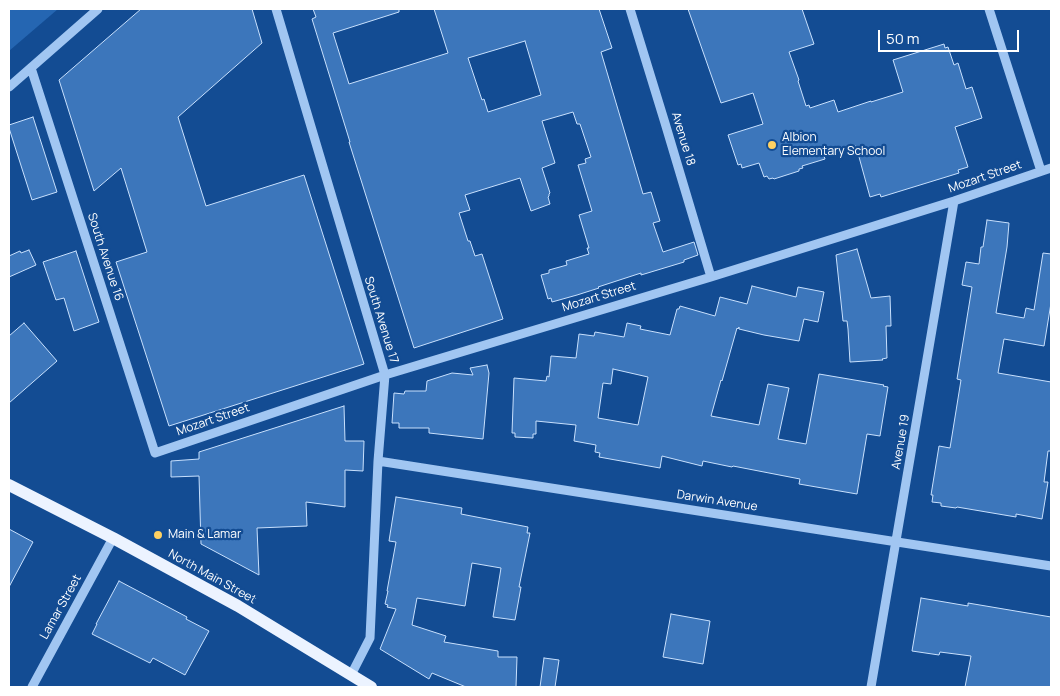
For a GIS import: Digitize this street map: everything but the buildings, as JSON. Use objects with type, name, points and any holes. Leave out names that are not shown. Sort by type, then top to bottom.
[{"type":"main road","name":"North Main Street","points":[[9,485],[113,538],[238,606],[371,687]]},
{"type":"street","points":[[9,87],[98,9]]},
{"type":"street","name":"South Avenue 17","points":[[276,9],[385,375],[378,461],[370,638],[352,675]]},
{"type":"street","name":"Avenue 18","points":[[630,9],[711,277]]},
{"type":"street","points":[[989,9],[1042,171]]},
{"type":"street","name":"South Avenue 16","points":[[31,68],[155,453]]},
{"type":"street","name":"Mozart Street","points":[[155,453],[385,375],[711,277],[954,201],[1051,168]]},
{"type":"street","name":"Avenue 19","points":[[871,687],[954,201]]},
{"type":"street","name":"Darwin Avenue","points":[[378,461],[1051,566]]},
{"type":"street","name":"Lamar Street","points":[[32,687],[113,538]]},
{"type":"shaded area","points":[[9,9],[58,9],[9,51]]},
{"type":"place","name":"Albion Elementary School","points":[[772,145]]},
{"type":"place","name":"Main & Lamar","points":[[158,535]]}]
